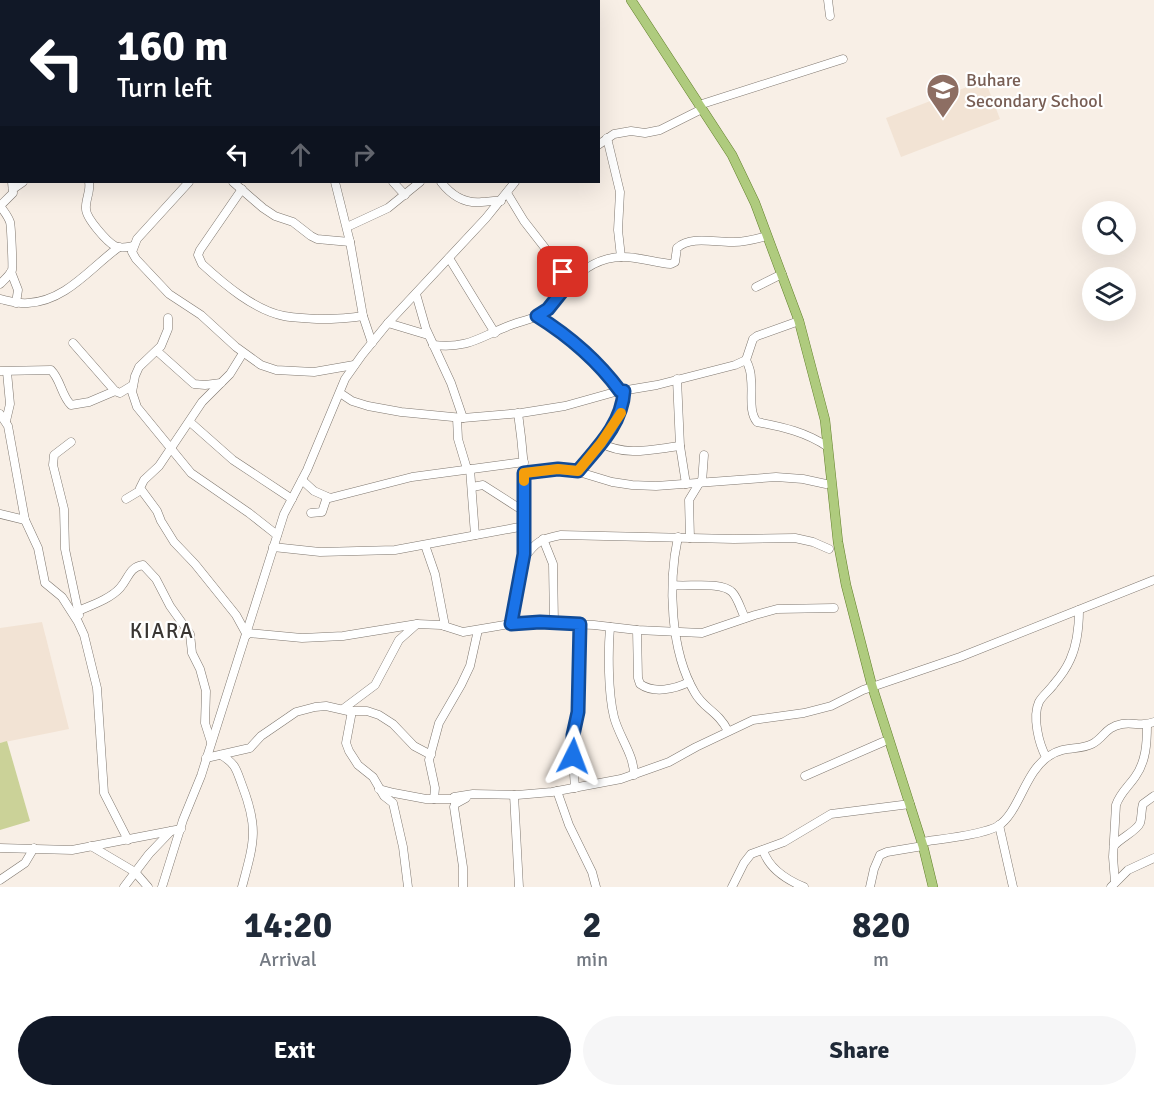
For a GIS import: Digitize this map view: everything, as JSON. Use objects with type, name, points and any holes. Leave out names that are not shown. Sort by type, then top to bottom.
[{"type":"main road","points":[[631,0],[732,155],[755,203],[799,321],[825,420],[839,548],[846,585],[872,686],[910,804],[933,887]]},
{"type":"street","points":[[828,0],[830,16]]},
{"type":"street","points":[[600,143],[614,134],[653,132],[701,107],[843,59]]},
{"type":"street","points":[[607,138],[620,192],[618,230],[621,257]]},
{"type":"street","points":[[89,183],[87,214],[111,243],[119,247],[133,246]]},
{"type":"street","points":[[188,183],[141,234],[133,246],[132,252],[136,259],[169,294],[201,315],[261,365],[276,370],[324,371],[354,365]]},
{"type":"street","points":[[234,183],[263,208],[275,216],[292,222],[317,239],[350,242]]},
{"type":"street","points":[[335,183],[347,227],[363,316],[372,342]]},
{"type":"street","points":[[394,183],[405,195]]},
{"type":"street","points":[[347,227],[387,208],[419,183]]},
{"type":"street","points":[[442,183],[448,192],[459,198],[479,203],[501,201]]},
{"type":"street","points":[[162,887],[248,634],[277,535],[345,379],[388,323],[501,201],[514,183]]},
{"type":"street","points":[[0,284],[14,265],[11,226],[0,206],[10,197],[13,185]]},
{"type":"street","points":[[242,189],[200,250],[198,255],[202,264],[248,300],[277,314],[330,319],[350,319],[363,316]]},
{"type":"street","points":[[507,193],[524,221],[563,272],[564,289]]},
{"type":"street","points":[[433,345],[462,345],[475,342],[537,316],[548,309],[582,271],[609,258],[621,257],[671,264],[675,262],[677,248],[684,243],[746,242],[767,236]]},
{"type":"street","points":[[0,299],[16,303],[42,301],[64,291],[84,277],[119,247]]},
{"type":"street","points":[[449,258],[495,333]]},
{"type":"street","points":[[11,272],[18,290],[16,303]]},
{"type":"street","points":[[756,287],[782,274]]},
{"type":"street","points":[[416,294],[428,335],[451,382],[460,418],[458,440],[472,487],[472,519],[475,535]]},
{"type":"street","points":[[537,316],[571,340],[602,368],[622,391],[621,412],[601,443],[578,471]]},
{"type":"street","points":[[168,318],[165,337],[157,351],[139,367],[132,392],[137,407],[191,474],[277,535]]},
{"type":"street","points":[[799,321],[753,339],[747,360],[751,378],[754,419],[757,422],[794,429],[815,438],[828,447]]},
{"type":"street","points":[[388,323],[428,335]]},
{"type":"street","points":[[73,343],[115,391],[120,393],[133,385]]},
{"type":"street","points":[[157,351],[194,384],[206,385],[222,382]]},
{"type":"street","points":[[126,499],[141,490],[144,480],[159,466],[208,395],[230,374],[243,352]]},
{"type":"street","points":[[340,393],[352,401],[368,406],[460,418],[518,413],[580,403],[622,391],[731,367],[747,360]]},
{"type":"street","points":[[81,628],[62,597],[45,583],[38,548],[25,519],[6,421],[10,404],[4,371],[51,370],[71,405],[89,402],[115,391]]},
{"type":"street","points":[[677,379],[680,446],[689,500],[690,538]]},
{"type":"street","points":[[511,624],[524,558],[524,462],[518,413]]},
{"type":"street","points":[[0,414],[6,421]]},
{"type":"street","points":[[190,422],[233,460],[292,499]]},
{"type":"street","points":[[71,442],[54,455],[53,465],[64,509],[65,549],[81,628],[97,688],[104,793],[128,840]]},
{"type":"street","points":[[601,443],[627,452],[680,446]]},
{"type":"street","points":[[689,500],[701,482],[704,455]]},
{"type":"street","points":[[302,480],[327,497],[337,497],[398,479],[524,462]]},
{"type":"street","points":[[524,473],[558,469],[578,471],[632,485],[685,484],[776,477],[804,479],[826,484]]},
{"type":"street","points":[[472,487],[483,485],[525,512]]},
{"type":"street","points":[[141,490],[153,505],[174,542],[195,564],[236,615],[248,634]]},
{"type":"street","points":[[311,513],[322,512],[327,497]]},
{"type":"street","points":[[0,514],[25,519]]},
{"type":"street","points":[[273,547],[320,552],[395,550],[525,526]]},
{"type":"street","points":[[524,558],[533,545],[543,539],[561,536],[795,538],[829,549]]},
{"type":"street","points":[[678,537],[673,585],[674,618],[680,658],[689,682],[700,700],[717,714],[728,731]]},
{"type":"street","points":[[543,539],[553,564],[554,623]]},
{"type":"street","points":[[425,545],[435,574],[445,626]]},
{"type":"street","points":[[78,611],[122,587],[128,574],[135,567],[143,565],[148,568],[170,606],[190,634],[192,653],[200,669],[206,691],[205,723],[211,742]]},
{"type":"street","points":[[379,789],[394,794],[452,799],[473,794],[514,795],[557,791],[634,775],[669,762],[753,720],[817,710],[872,686],[960,657],[1154,580]]},
{"type":"street","points":[[673,585],[713,586],[728,589],[732,592],[745,618]]},
{"type":"street","points":[[248,634],[302,638],[343,636],[432,623],[463,632],[511,624],[554,623],[702,633],[777,609],[834,608]]},
{"type":"street","points":[[1046,757],[1041,748],[1037,707],[1071,659],[1079,627],[1079,610]]},
{"type":"street","points":[[343,709],[375,685],[399,640],[417,624]]},
{"type":"street","points":[[575,788],[572,744],[578,712],[580,624]]},
{"type":"street","points":[[610,627],[611,703],[618,729],[634,767],[634,775]]},
{"type":"street","points":[[434,799],[435,788],[429,763],[439,723],[470,666],[478,630]]},
{"type":"street","points":[[637,630],[640,684],[667,689],[689,682]]},
{"type":"street","points":[[206,758],[250,748],[280,723],[302,709],[326,706],[352,711],[367,711],[380,715],[393,724],[414,746],[431,755]]},
{"type":"street","points":[[352,711],[347,746],[358,765],[373,777],[379,789],[391,800],[396,810],[408,887]]},
{"type":"street","points":[[870,887],[880,855],[886,852],[986,831],[999,825],[1006,819],[1020,793],[1046,757],[1066,748],[1093,744],[1105,731],[1122,724],[1151,724],[1140,768],[1118,797],[1116,805],[1113,884]]},
{"type":"street","points":[[805,776],[883,742]]},
{"type":"street","points":[[221,755],[232,761],[236,767],[252,817],[254,839],[242,887]]},
{"type":"street","points":[[557,791],[569,825],[592,872],[596,887]]},
{"type":"street","points":[[463,887],[463,867],[454,807],[455,804],[473,794]]},
{"type":"street","points":[[514,795],[519,887]]},
{"type":"street","points":[[1114,846],[1137,828],[1141,820],[1143,804],[1154,796]]},
{"type":"street","points":[[732,887],[748,857],[784,842],[834,812],[910,804]]},
{"type":"street","points":[[999,825],[1012,887]]},
{"type":"street","points":[[0,848],[72,850],[182,829]]},
{"type":"street","points":[[124,887],[149,854],[172,830]]},
{"type":"street","points":[[91,846],[135,872],[148,887]]},
{"type":"street","points":[[0,880],[25,863],[34,848]]},
{"type":"street","points":[[763,850],[770,866],[804,887]]},
{"type":"street","points":[[1113,884],[1128,870],[1154,858]]},
{"type":"shaded area","name":"Buhare Secondary School","points":[[985,80],[1000,119],[901,157],[886,118]]},
{"type":"shaded area","points":[[42,622],[69,729],[0,743],[0,628]]},
{"type":"green space","points":[[7,741],[30,821],[0,830],[0,743]]},
{"type":"slow traffic","points":[[524,481],[524,473],[540,470],[578,471],[601,443],[621,413]]},
{"type":"place","name":"Buhare Secondary School","points":[[943,119]]},
{"type":"district","name":"KIARA","points":[[162,631]]},
{"type":"route","points":[[563,272],[564,289],[548,309],[537,316],[564,334],[602,368],[620,391],[624,391],[624,401],[621,412],[611,429],[578,471],[558,469],[524,473],[524,554],[511,624],[540,622],[580,624],[578,712],[573,735],[573,756]]}]
